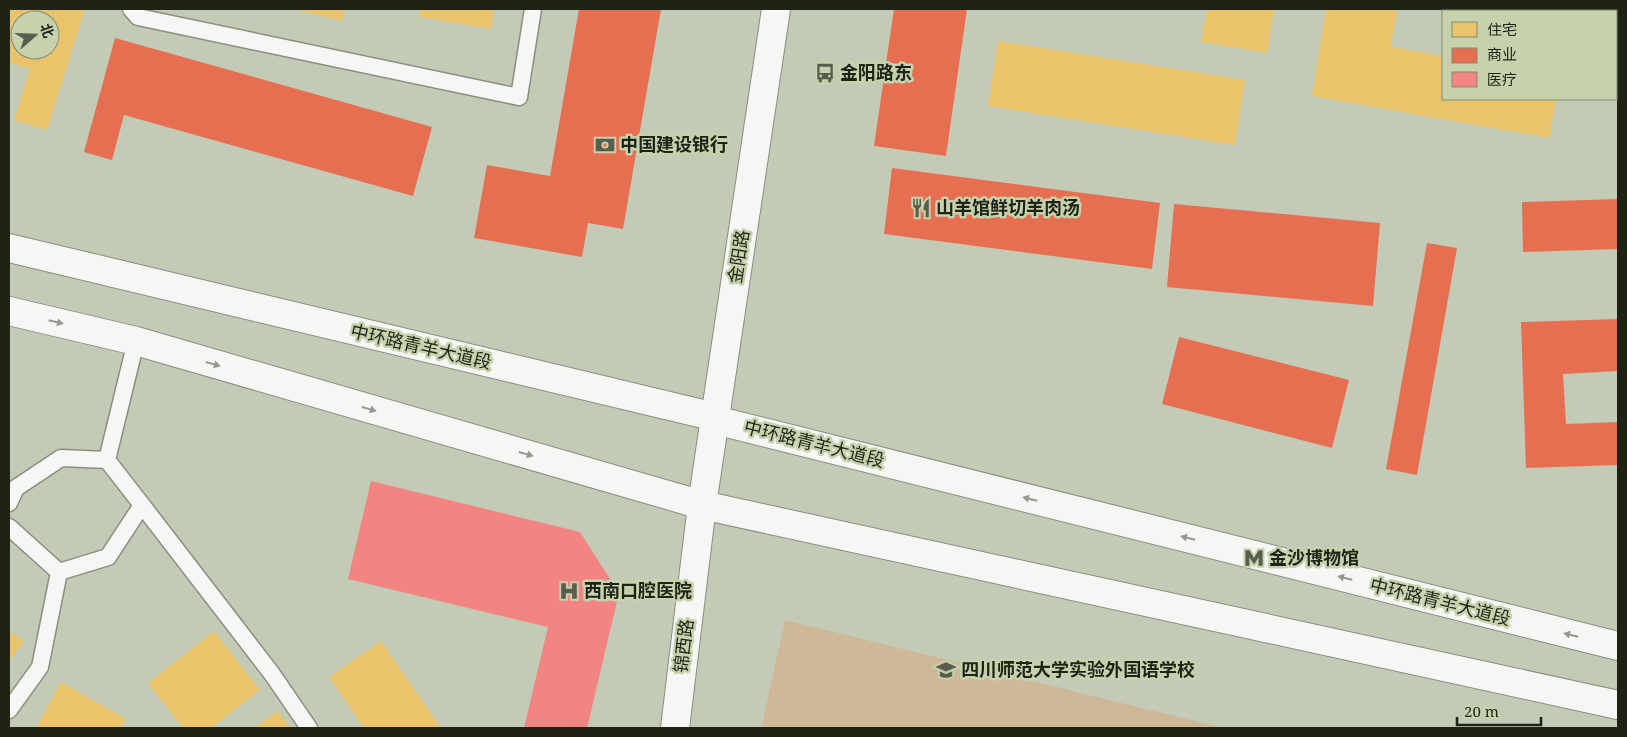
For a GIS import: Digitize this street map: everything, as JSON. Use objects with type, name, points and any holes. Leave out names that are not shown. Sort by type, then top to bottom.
[{"type":"main road","name":"金阳路","points":[[702,505],[776,9]]},
{"type":"main road","name":"中环路青羊大道段","points":[[9,248],[688,410],[707,415],[715,420],[1618,646]]},
{"type":"main road","points":[[9,311],[136,341],[702,505],[1618,705]]},
{"type":"main road","name":"锦西路","points":[[674,728],[702,505]]},
{"type":"lane","points":[[131,9],[138,17],[519,96],[533,9]]},
{"type":"lane","points":[[107,460],[136,341]]},
{"type":"lane","points":[[9,503],[16,488],[61,458],[107,460],[272,674],[309,728]]},
{"type":"lane","points":[[58,572],[108,557],[142,505]]},
{"type":"lane","points":[[9,527],[58,572]]},
{"type":"lane","points":[[9,710],[40,666],[58,572]]},
{"type":"shaded area","points":[[785,620],[1223,728],[761,728]]},
{"type":"building: 住宅","points":[[11,9],[85,9],[47,130],[14,120],[30,69],[9,62],[10,12],[10,60],[60,60],[60,10]]},
{"type":"building: 住宅","points":[[293,9],[345,9],[342,21]]},
{"type":"building: 住宅","points":[[421,9],[494,9],[491,29],[419,17]]},
{"type":"building: 住宅","points":[[1207,9],[1274,9],[1267,53],[1201,42]]},
{"type":"building: 住宅","points":[[1326,9],[1397,9],[1391,47],[1442,56],[1442,100],[1556,100],[1549,138],[1312,96]]},
{"type":"building: 住宅","points":[[998,41],[1245,80],[1235,145],[988,106]]},
{"type":"building: 住宅","points":[[9,631],[24,641],[9,661]]},
{"type":"building: 住宅","points":[[214,631],[260,690],[211,728],[183,728],[148,683]]},
{"type":"building: 住宅","points":[[381,641],[441,728],[364,728],[329,677]]},
{"type":"building: 住宅","points":[[61,682],[126,719],[121,728],[36,728]]},
{"type":"building: 住宅","points":[[277,711],[291,728],[255,728]]},
{"type":"building: 商业","points":[[579,9],[661,9],[623,229],[588,223],[582,257],[474,238],[487,165],[550,176]]},
{"type":"building: 商业","points":[[894,9],[967,9],[946,156],[874,146]]},
{"type":"building: 商业","points":[[115,38],[432,127],[413,196],[124,115],[112,160],[84,152]]},
{"type":"building: 商业","points":[[892,168],[1160,203],[1152,269],[884,234]]},
{"type":"building: 商业","points":[[1618,199],[1618,249],[1523,252],[1522,202]]},
{"type":"building: 商业","points":[[1174,204],[1380,223],[1373,306],[1167,287]]},
{"type":"building: 商业","points":[[1427,243],[1457,248],[1417,475],[1386,469]]},
{"type":"building: 商业","points":[[1618,319],[1618,371],[1563,374],[1566,424],[1618,422],[1618,465],[1526,468],[1521,322]]},
{"type":"building: 商业","points":[[1179,337],[1349,380],[1332,448],[1162,404]]},
{"type":"building: 医疗","points":[[371,481],[580,532],[619,593],[587,728],[524,728],[548,627],[348,579]]},
{"type":"place","name":"金阳路东","points":[[825,73]]},
{"type":"place","name":"中国建设银行","points":[[605,145]]},
{"type":"place","name":"山羊馆鲜切羊肉汤","points":[[921,208]]},
{"type":"place","name":"金沙博物馆","points":[[1254,558]]},
{"type":"place","name":"西南口腔医院","points":[[569,591]]},
{"type":"place","name":"四川师范大学实验外国语学校","points":[[946,670]]}]
